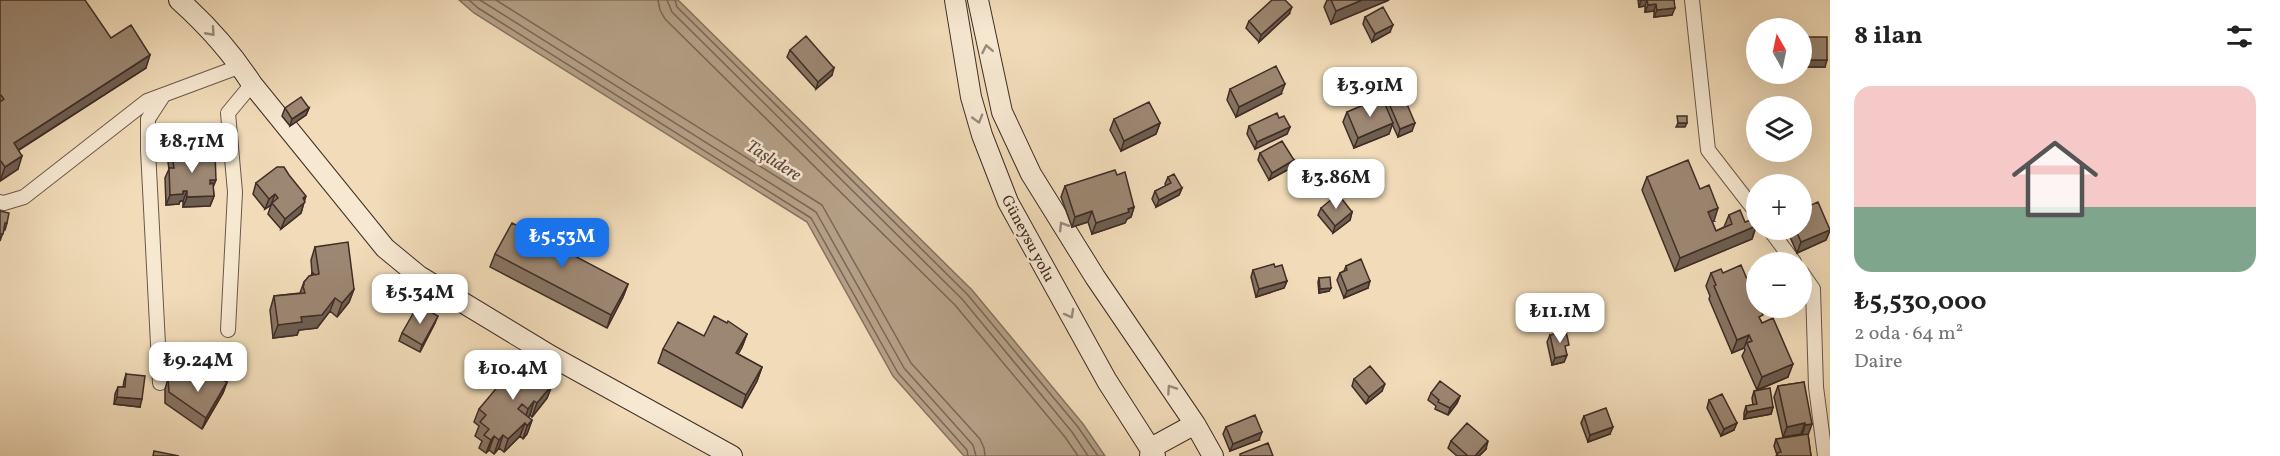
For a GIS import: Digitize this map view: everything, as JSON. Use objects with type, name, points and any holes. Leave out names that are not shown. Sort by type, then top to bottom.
[{"type":"main road","points":[[179,0],[198,16],[241,66],[252,84],[385,248],[419,276],[551,356],[732,456]]},
{"type":"main road","name":"Güneysu yolu","points":[[955,0],[971,97],[982,135],[1008,202],[1107,381],[1152,453]]},
{"type":"main road","points":[[978,0],[1002,112],[1030,174],[1095,277],[1195,424],[1213,456]]},
{"type":"main road","points":[[1152,453],[1195,424]]},
{"type":"street","points":[[1692,0],[1708,150],[1746,199]]},
{"type":"street","points":[[0,202],[24,197],[147,101],[241,66]]},
{"type":"street","points":[[228,330],[235,192],[228,113],[252,84]]},
{"type":"street","points":[[160,383],[148,119],[163,96]]},
{"type":"street","points":[[1812,288],[1816,387],[1825,456]]},
{"type":"water","name":"Taşlıdere","points":[[459,0],[678,0],[972,290],[1083,424],[1105,456],[964,456],[893,376],[807,222],[474,13]]},
{"type":"building","points":[[0,0],[85,0],[111,38],[131,25],[150,55],[14,143],[22,156],[5,167],[0,160],[0,102],[4,99],[0,94]]},
{"type":"building","points":[[1272,0],[1285,0],[1292,7],[1261,35],[1249,21]]},
{"type":"building","points":[[1331,0],[1362,0],[1336,11]]},
{"type":"building","points":[[1647,0],[1674,0],[1675,8],[1657,10],[1656,4],[1648,5]]},
{"type":"building","points":[[1383,7],[1393,25],[1375,34],[1365,17]]},
{"type":"building","points":[[806,36],[834,68],[818,82],[790,50]]},
{"type":"building","points":[[1812,37],[1827,37],[1827,60],[1812,60]]},
{"type":"building","points":[[1276,66],[1285,84],[1239,107],[1230,89]]},
{"type":"building","points":[[1376,70],[1379,78],[1374,80],[1378,88],[1353,97],[1347,81]]},
{"type":"building","points":[[1403,95],[1415,123],[1400,129],[1388,101]]},
{"type":"building","points":[[301,97],[309,108],[292,119],[285,108]]},
{"type":"building","points":[[1382,97],[1393,123],[1358,138],[1347,112]]},
{"type":"building","points":[[1149,102],[1160,123],[1124,141],[1114,119]]},
{"type":"building","points":[[1277,113],[1279,118],[1284,116],[1290,127],[1257,142],[1249,126]]},
{"type":"building","points":[[1677,116],[1687,116],[1687,123],[1678,123]]},
{"type":"building","points":[[1282,141],[1294,160],[1272,173],[1260,153]]},
{"type":"building","points":[[198,150],[199,158],[203,157],[202,153],[215,153],[216,180],[210,180],[210,184],[213,183],[214,196],[187,197],[187,191],[183,191],[183,194],[170,195],[169,168],[174,168],[171,151]]},
{"type":"building","points":[[1688,160],[1700,189],[1709,185],[1718,208],[1708,212],[1716,231],[1732,224],[1729,215],[1740,210],[1746,222],[1746,230],[1680,258],[1647,177]]},
{"type":"building","points":[[277,167],[284,167],[306,196],[303,198],[305,202],[285,219],[272,203],[278,198],[275,194],[269,199],[256,183]]},
{"type":"building","points":[[1115,170],[1117,175],[1125,172],[1134,207],[1128,209],[1129,212],[1096,223],[1092,211],[1075,217],[1065,186]]},
{"type":"building","points":[[1174,174],[1182,188],[1159,200],[1155,191],[1171,183],[1168,177]]},
{"type":"building","points":[[1338,194],[1352,212],[1335,226],[1321,208]]},
{"type":"building","points":[[1818,202],[1830,230],[1812,237],[1812,205]]},
{"type":"building","points":[[0,211],[9,213],[3,234],[0,234]]},
{"type":"building","points":[[512,223],[628,284],[611,315],[495,254]]},
{"type":"building","points":[[348,242],[354,289],[342,303],[335,298],[322,315],[301,317],[302,322],[278,325],[274,296],[305,293],[304,282],[313,275],[312,272],[315,275],[319,274],[315,247]]},
{"type":"building","points":[[1361,259],[1370,281],[1347,291],[1340,273],[1347,270],[1346,266]]},
{"type":"building","points":[[1274,264],[1275,267],[1282,265],[1287,281],[1259,289],[1253,270]]},
{"type":"building","points":[[1741,265],[1746,277],[1746,318],[1760,318],[1762,323],[1773,318],[1793,364],[1762,377],[1747,343],[1752,341],[1749,335],[1737,340],[1714,286],[1716,285],[1711,273],[1721,269],[1723,273]]},
{"type":"building","points":[[1330,277],[1331,288],[1320,289],[1319,278]]},
{"type":"building","points":[[418,305],[438,316],[422,345],[402,333]]},
{"type":"building","points":[[714,316],[727,323],[728,321],[747,334],[736,353],[762,367],[746,395],[663,349],[678,322],[704,336]]},
{"type":"building","points":[[1566,331],[1569,345],[1565,346],[1567,355],[1555,358],[1550,335]]},
{"type":"building","points":[[521,359],[552,385],[537,403],[534,401],[528,409],[522,404],[518,409],[532,420],[527,426],[525,423],[508,439],[503,435],[499,440],[494,436],[491,440],[484,435],[489,429],[480,422],[486,415],[479,409]]},
{"type":"building","points":[[1370,366],[1385,384],[1369,397],[1354,379]]},
{"type":"building","points":[[126,374],[145,376],[142,399],[117,397],[118,387],[125,387]]},
{"type":"building","points":[[218,378],[227,382],[206,418],[169,392],[168,379]]},
{"type":"building","points":[[1440,381],[1460,396],[1450,408],[1438,402],[1439,400],[1431,393]]},
{"type":"building","points":[[1804,382],[1812,424],[1805,425],[1805,423],[1787,427],[1778,386]]},
{"type":"building","points":[[1770,388],[1773,407],[1747,412],[1746,406],[1757,404],[1754,391]]},
{"type":"building","points":[[1722,394],[1737,423],[1724,429],[1709,400]]},
{"type":"building","points":[[1606,408],[1613,427],[1590,435],[1584,416]]},
{"type":"building","points":[[1255,415],[1262,432],[1233,444],[1226,427]]},
{"type":"building","points":[[1467,423],[1488,441],[1475,456],[1468,456],[1451,441]]},
{"type":"building","points":[[1808,434],[1811,456],[1778,456],[1777,453],[1781,452],[1776,439]]},
{"type":"building","points":[[1268,443],[1273,456],[1240,456],[1240,454]]},
{"type":"building","points":[[154,451],[179,456],[153,456]]}]
